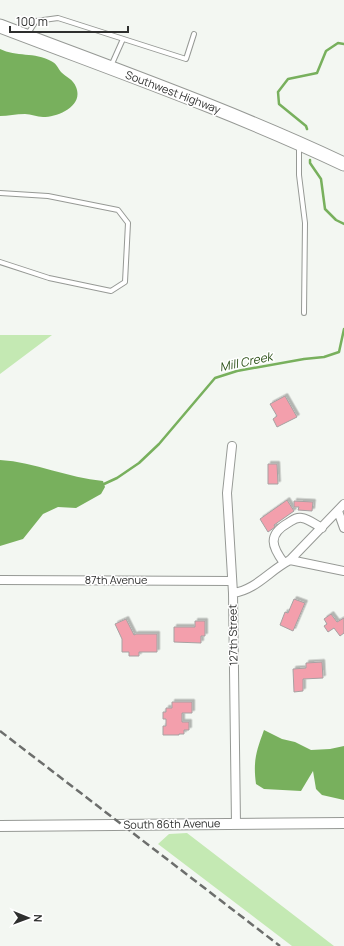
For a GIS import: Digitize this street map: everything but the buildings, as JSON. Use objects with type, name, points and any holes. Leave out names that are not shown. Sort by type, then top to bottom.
[{"type":"main road","name":"Southwest Highway","points":[[0,26],[224,112],[299,143],[344,164]]},
{"type":"street","name":"127th Street","points":[[232,446],[227,493],[232,581],[236,824]]},
{"type":"street","points":[[232,593],[241,592],[250,588],[287,562],[344,504]]},
{"type":"street","points":[[338,511],[344,528]]},
{"type":"street","points":[[322,528],[303,518],[296,518],[283,526],[275,534],[272,543],[276,553],[287,562],[344,570]]},
{"type":"street","name":"87th Avenue","points":[[0,580],[232,581]]},
{"type":"street","name":"South 86th Avenue","points":[[0,826],[344,822]]},
{"type":"lane","points":[[27,36],[36,21],[58,18],[186,59],[194,34]]},
{"type":"lane","points":[[110,68],[123,39]]},
{"type":"lane","points":[[299,143],[299,175],[305,223],[304,313]]},
{"type":"lane","points":[[0,193],[48,196],[118,210],[128,223],[125,282],[112,291],[49,278],[0,262]]},
{"type":"shaded area","points":[[0,49],[12,53],[39,56],[53,62],[76,87],[76,100],[73,105],[62,113],[56,115],[41,117],[30,114],[0,116]]},
{"type":"shaded area","points":[[0,335],[52,335],[0,374]]},
{"type":"shaded area","points":[[0,460],[13,461],[77,477],[103,481],[105,487],[101,494],[76,508],[58,507],[43,514],[23,539],[0,546]]},
{"type":"shaded area","points":[[264,730],[282,739],[295,742],[311,750],[330,749],[344,746],[344,800],[322,795],[316,789],[313,771],[301,791],[264,789],[256,784],[256,757]]},
{"type":"shaded area","points":[[187,833],[334,946],[292,946],[158,844],[169,834]]},
{"type":"waterway","name":"Mill Creek","points":[[307,129],[306,126],[279,104],[278,92],[288,79],[317,73],[326,51],[338,43],[344,44]]},
{"type":"waterway","name":"Mill Creek","points":[[310,160],[310,163],[321,179],[325,209],[336,220],[344,224]]},
{"type":"waterway","name":"Mill Creek","points":[[104,484],[117,478],[139,463],[159,444],[215,378],[237,371],[304,359],[324,357],[339,352],[344,329]]},
{"type":"railway","points":[[0,731],[280,946]]}]
